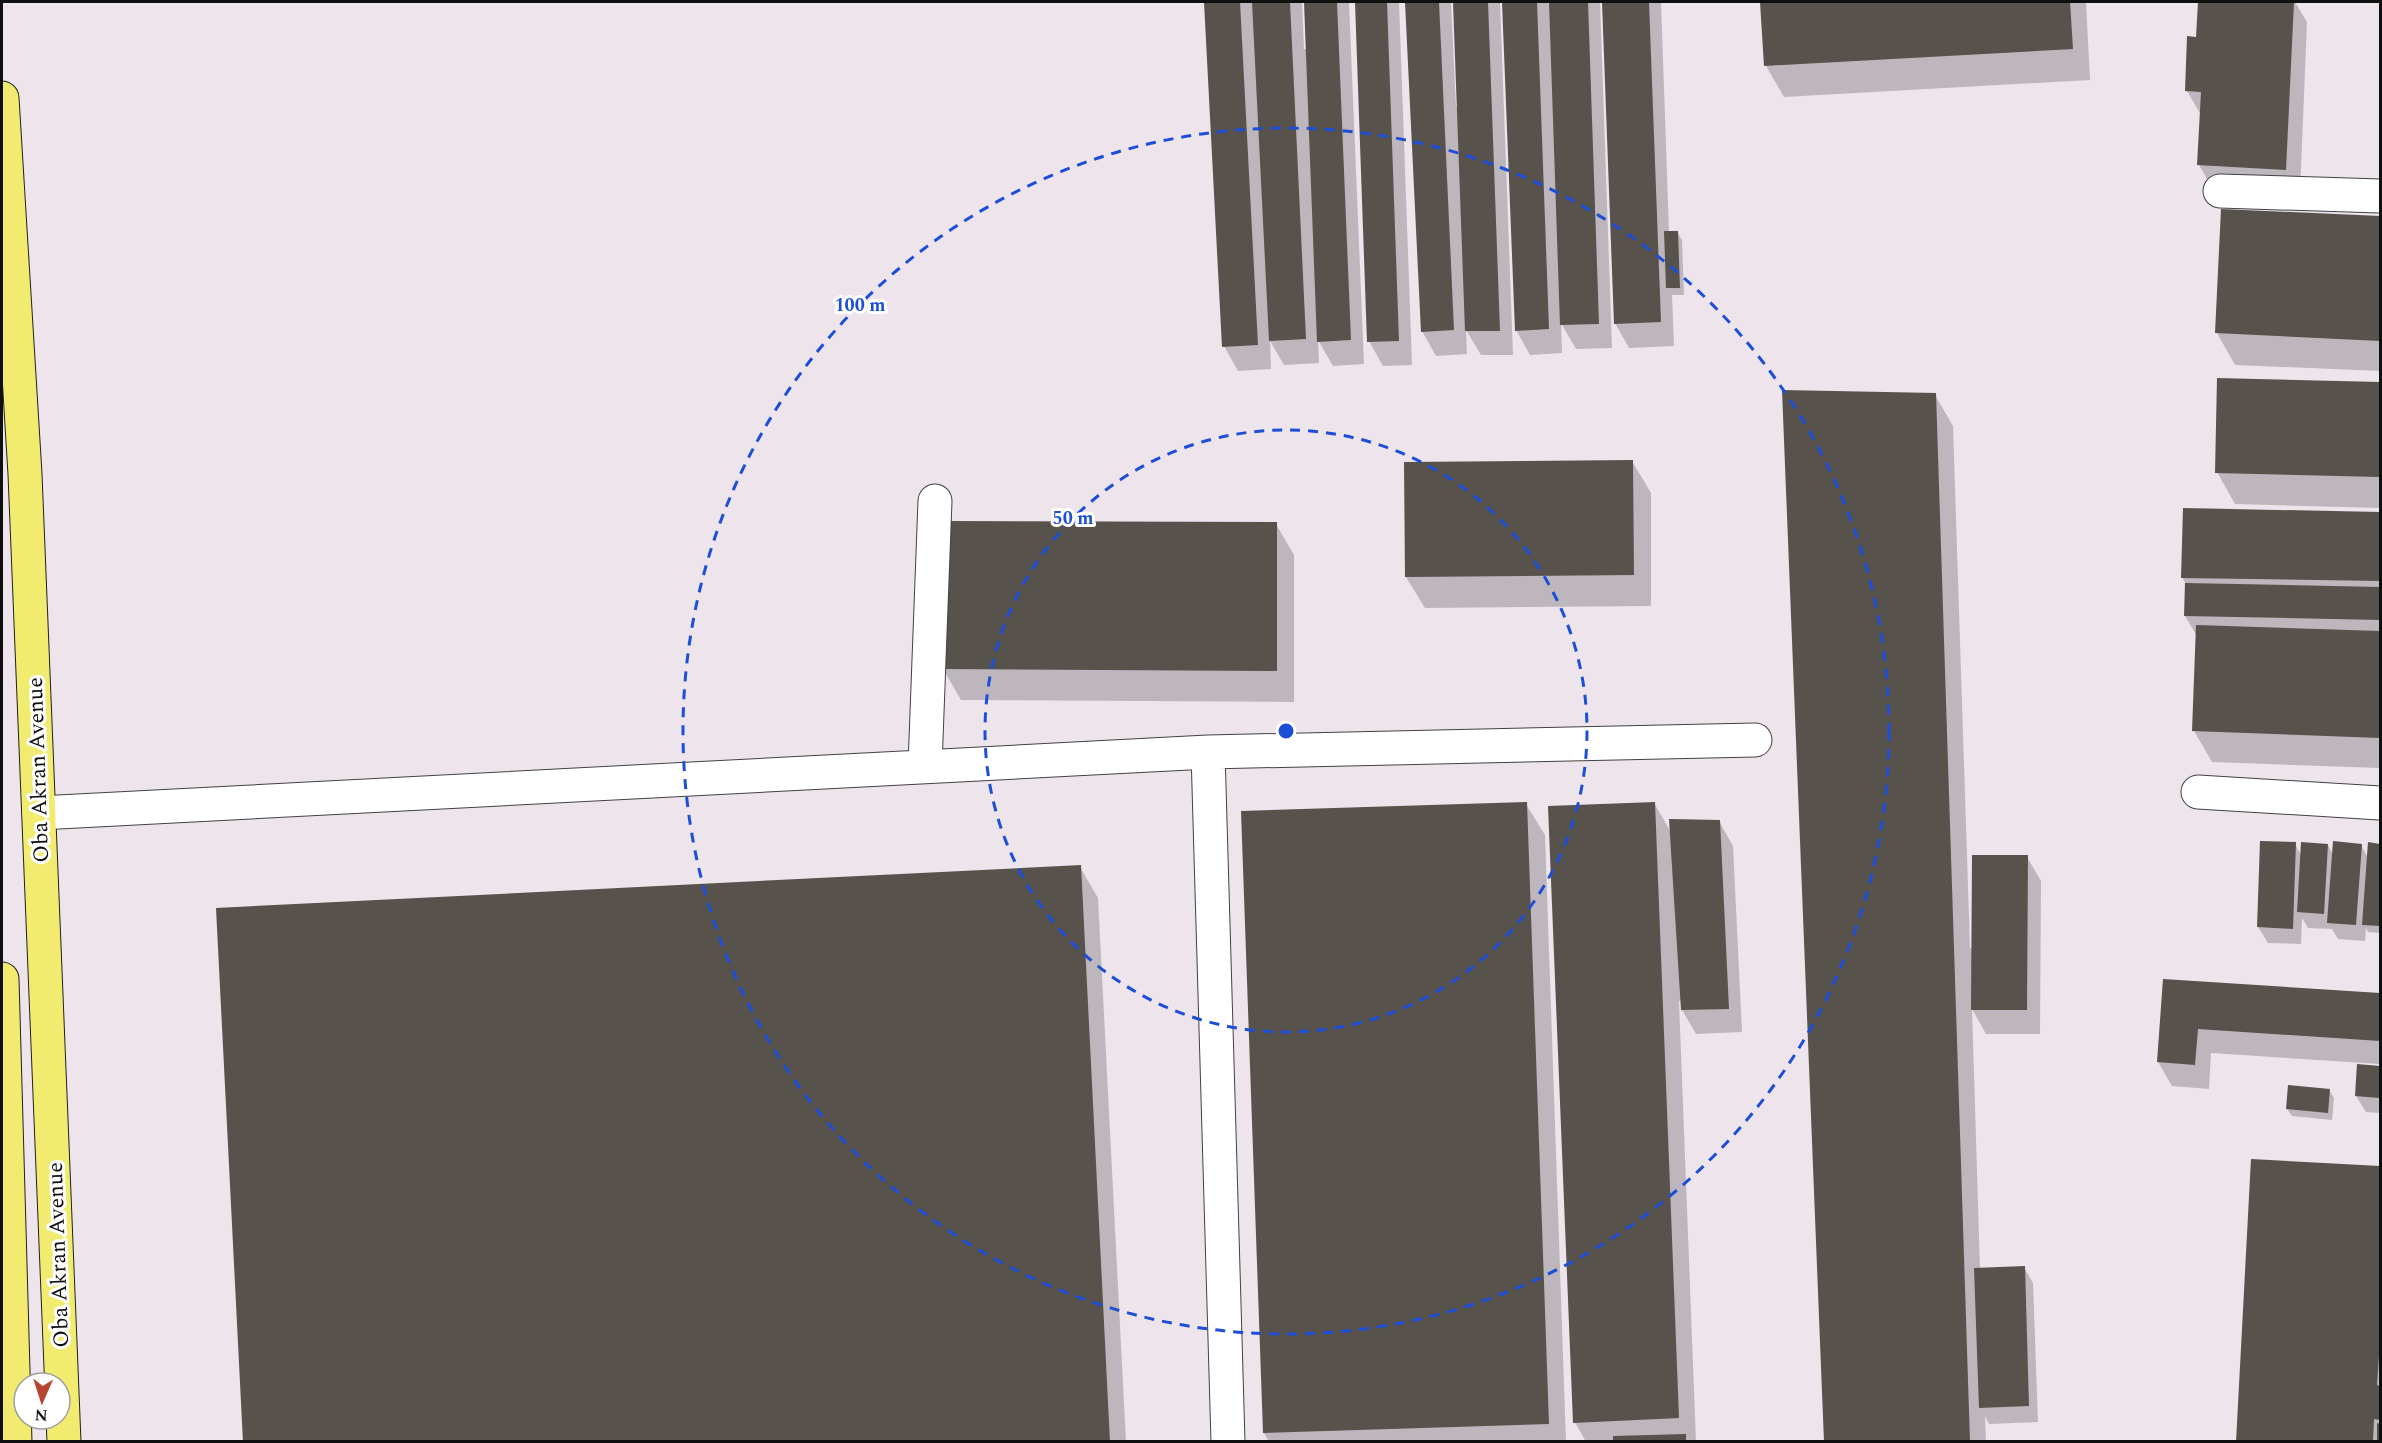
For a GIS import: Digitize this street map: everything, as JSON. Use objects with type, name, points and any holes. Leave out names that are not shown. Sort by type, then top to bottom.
[{"type":"main road","name":"Oba Akran Avenue","points":[[2,98],[25,474],[64,1442]]},
{"type":"main road","name":"Oba Akran Avenue","points":[[2,979],[8,1385],[15,1442]]},
{"type":"lane","points":[[2220,191],[2380,196]]},
{"type":"lane","points":[[925,765],[935,501]]},
{"type":"lane","points":[[39,813],[1208,752],[1755,740]]},
{"type":"lane","points":[[1208,752],[1228,1442]]},
{"type":"lane","points":[[2198,792],[2380,803]]},
{"type":"shaded area","points":[[2,2],[2380,2],[2380,1441],[2,1442]]},
{"type":"building","points":[[1204,2],[1240,2],[1258,345],[1222,347]]},
{"type":"building","points":[[1252,2],[1290,2],[1306,339],[1269,341]]},
{"type":"building","points":[[1304,2],[1337,2],[1351,340],[1317,342]]},
{"type":"building","points":[[1355,2],[1387,2],[1399,341],[1367,342]]},
{"type":"building","points":[[1405,2],[1439,2],[1454,330],[1421,332]]},
{"type":"building","points":[[1453,2],[1488,2],[1500,331],[1465,331]]},
{"type":"building","points":[[1502,2],[1537,2],[1549,329],[1515,331]]},
{"type":"building","points":[[1549,2],[1588,2],[1599,324],[1560,325]]},
{"type":"building","points":[[1602,2],[1649,2],[1661,322],[1614,324]]},
{"type":"building","points":[[1760,2],[2070,2],[2073,49],[1764,66]]},
{"type":"building","points":[[2198,2],[2294,2],[2286,170],[2197,165],[2201,92],[2185,91],[2187,36],[2196,37]]},
{"type":"building","points":[[2221,209],[2380,216],[2380,341],[2215,333]]},
{"type":"building","points":[[1664,231],[1678,231],[1680,288],[1666,288]]},
{"type":"building","points":[[2217,378],[2380,382],[2380,477],[2215,473]]},
{"type":"building","points":[[1782,390],[1936,393],[1970,1442],[1824,1442]]},
{"type":"building","points":[[1633,460],[1634,575],[1405,577],[1404,462]]},
{"type":"building","points":[[2183,508],[2380,512],[2380,581],[2181,578]]},
{"type":"building","points":[[942,521],[1277,522],[1277,671],[942,669]]},
{"type":"building","points":[[2185,583],[2380,587],[2380,620],[2184,616]]},
{"type":"building","points":[[2196,625],[2380,631],[2380,738],[2192,731]]},
{"type":"building","points":[[1527,802],[1549,1424],[1263,1433],[1241,811]]},
{"type":"building","points":[[1655,802],[1679,1418],[1573,1423],[1548,806]]},
{"type":"building","points":[[1669,819],[1720,820],[1729,1009],[1681,1010]]},
{"type":"building","points":[[2260,841],[2296,842],[2293,929],[2257,927]]},
{"type":"building","points":[[2333,841],[2362,844],[2356,925],[2327,923]]},
{"type":"building","points":[[2301,842],[2328,844],[2324,914],[2297,912]]},
{"type":"building","points":[[2368,842],[2380,844],[2380,926],[2362,925]]},
{"type":"building","points":[[1972,855],[2028,855],[2027,1010],[1971,1010]]},
{"type":"building","points":[[1081,865],[1110,1442],[243,1442],[216,908]]},
{"type":"building","points":[[2163,979],[2380,993],[2380,1041],[2198,1029],[2195,1065],[2157,1062]]},
{"type":"building","points":[[2357,1064],[2380,1066],[2380,1098],[2355,1096]]},
{"type":"building","points":[[2288,1085],[2330,1089],[2328,1113],[2286,1109]]},
{"type":"building","points":[[2251,1159],[2380,1166],[2380,1342],[2377,1385],[2380,1386],[2380,1420],[2374,1419],[2373,1442],[2236,1442]]},
{"type":"building","points":[[2025,1266],[2029,1406],[1979,1408],[1974,1268]]},
{"type":"building","points":[[2377,1423],[2380,1424],[2380,1442],[2377,1442]]},
{"type":"building","points":[[1686,1434],[1686,1442],[1613,1442],[1613,1436]]}]
